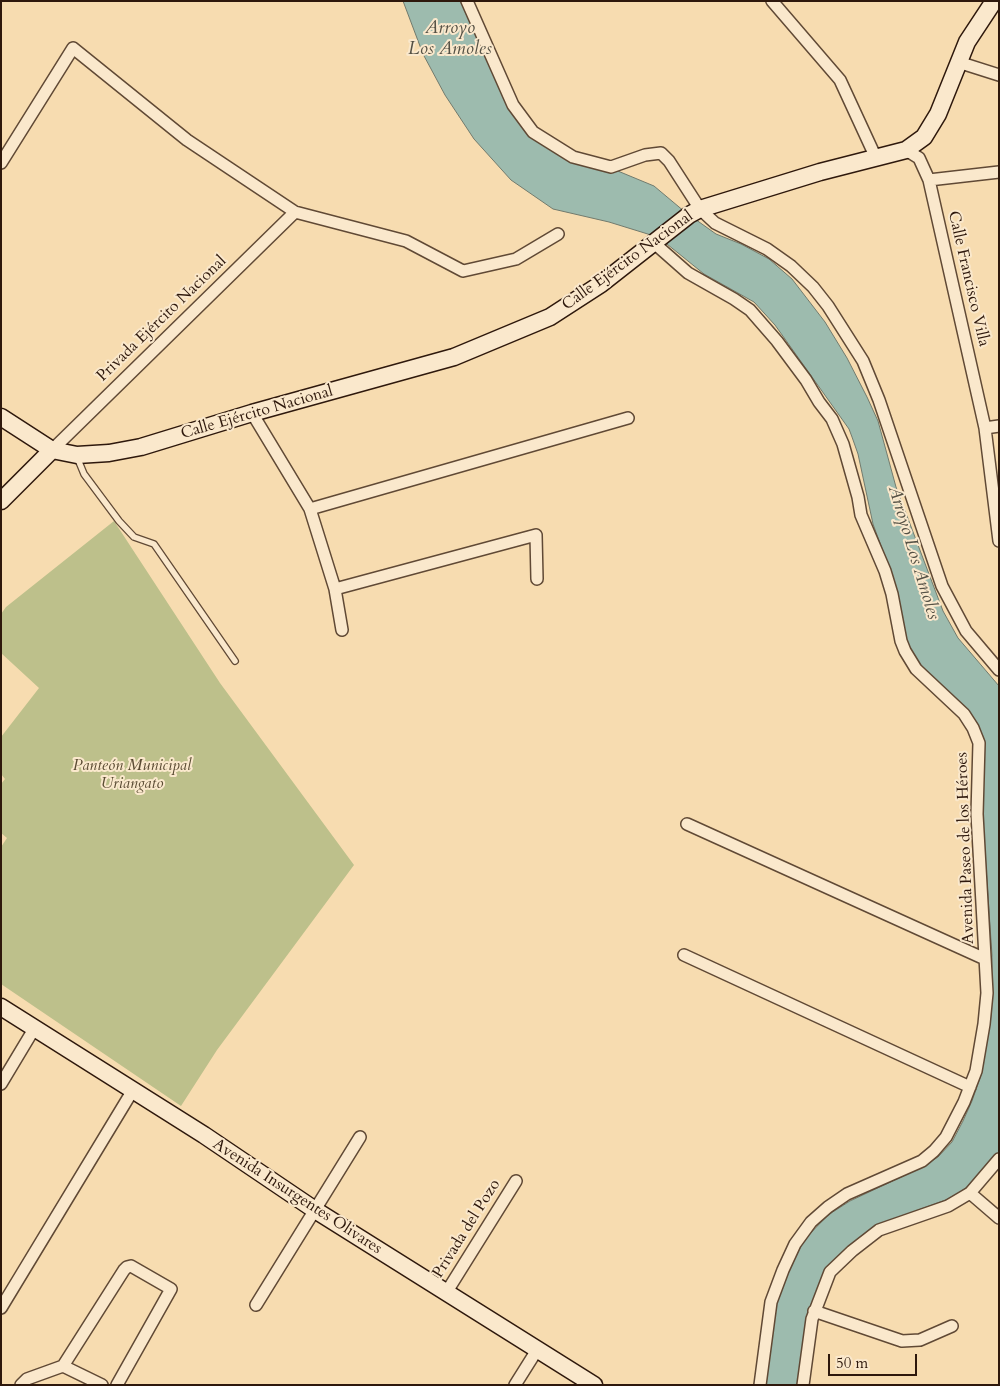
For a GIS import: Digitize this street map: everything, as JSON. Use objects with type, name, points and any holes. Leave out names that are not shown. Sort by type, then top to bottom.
[{"type":"street","points":[[467,1],[513,105],[533,132],[573,157],[611,167],[645,156],[661,154],[669,161],[694,212],[767,249],[791,266],[813,287],[828,306],[862,361],[879,400],[942,586],[966,631],[999,670]]},
{"type":"street","points":[[772,1],[840,80],[876,158]]},
{"type":"street","name":"Calle Ejército Nacional","points":[[52,450],[77,455],[109,453],[141,447],[252,413],[454,357],[550,317],[601,284],[694,212],[820,172],[906,150],[924,137],[938,114],[967,42],[994,1]]},
{"type":"street","points":[[1,163],[73,48],[187,140],[295,212],[406,241],[463,271],[516,259],[558,234]]},
{"type":"street","points":[[958,62],[999,75]]},
{"type":"street","name":"Calle Francisco Villa","points":[[906,150],[919,158],[929,180],[985,428],[999,541]]},
{"type":"street","points":[[929,180],[999,172]]},
{"type":"street","name":"Privada Ejército Nacional","points":[[52,450],[295,212]]},
{"type":"street","name":"Avenida Paseo de los Héroes","points":[[656,241],[688,273],[750,310],[777,341],[832,419],[850,465],[861,516],[885,572],[892,594],[901,641],[905,650],[916,668],[964,714],[973,728],[979,743],[977,808],[987,993],[976,1071],[964,1102],[946,1137],[934,1151],[922,1161],[847,1194],[810,1222],[795,1244],[782,1270],[771,1302],[760,1385]]},
{"type":"street","points":[[252,413],[310,510],[335,589],[342,630]]},
{"type":"street","points":[[1,417],[52,450],[1,501]]},
{"type":"street","points":[[310,510],[628,418]]},
{"type":"street","points":[[985,428],[999,426]]},
{"type":"street","points":[[335,589],[536,535],[537,580]]},
{"type":"street","points":[[687,824],[985,959]]},
{"type":"street","points":[[684,955],[970,1087]]},
{"type":"street","name":"Avenida Insurgentes Olivares","points":[[1,1007],[133,1090],[315,1210],[594,1385]]},
{"type":"street","points":[[1,1084],[34,1029]]},
{"type":"street","points":[[1,1308],[133,1090]]},
{"type":"street","points":[[256,1306],[360,1137]]},
{"type":"street","points":[[804,1385],[812,1319],[830,1272],[852,1251],[879,1230],[948,1206],[970,1193],[999,1159]]},
{"type":"street","name":"Privada del Pozo","points":[[446,1293],[516,1181]]},
{"type":"street","points":[[970,1193],[999,1218]]},
{"type":"street","points":[[20,1385],[26,1378],[63,1366],[124,1270],[131,1266],[171,1289],[117,1385]]},
{"type":"street","points":[[814,1311],[902,1341],[920,1340],[952,1326]]},
{"type":"street","points":[[515,1385],[537,1350]]},
{"type":"street","points":[[63,1366],[102,1385]]},
{"type":"lane","points":[[77,455],[84,474],[119,521],[134,537],[154,544],[235,660]]},
{"type":"green space","name":"Panteón Municipal Uriangato","points":[[114,521],[220,683],[354,865],[217,1050],[181,1106],[1,984],[1,847],[7,838],[1,833],[1,784],[5,779],[1,774],[1,737],[39,688],[1,653],[1,614],[6,607]]},
{"type":"water","name":"Arroyo Los Amoles","points":[[403,1],[467,1],[533,132],[573,157],[613,169],[654,186],[685,212],[716,234],[741,244],[769,259],[792,279],[825,322],[847,358],[878,421],[896,487],[943,611],[958,638],[999,686],[999,1153],[967,1187],[951,1198],[880,1224],[826,1271],[808,1314],[801,1385],[766,1385],[775,1303],[788,1271],[804,1240],[828,1215],[850,1201],[920,1168],[938,1157],[952,1142],[972,1101],[981,1075],[991,1016],[992,955],[981,794],[981,736],[927,675],[910,651],[899,613],[891,573],[873,524],[858,454],[849,429],[775,325],[754,302],[704,274],[662,240],[609,222],[553,209],[511,180],[474,139],[445,95],[423,54]]}]
